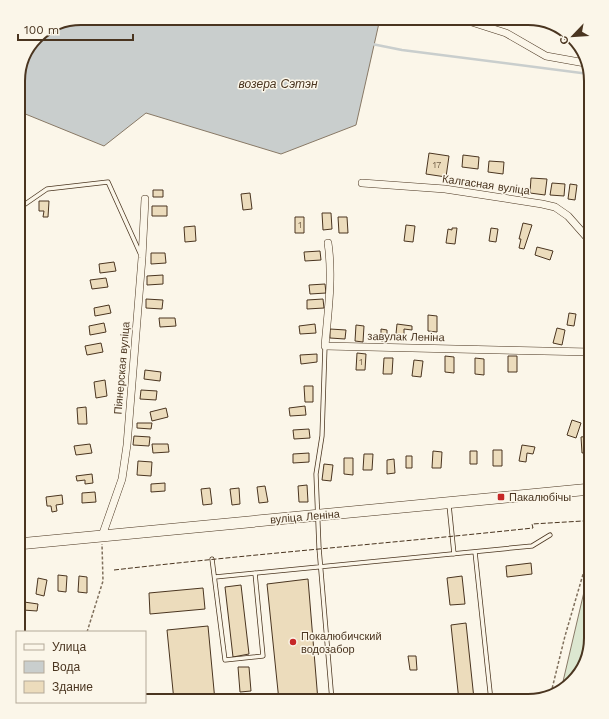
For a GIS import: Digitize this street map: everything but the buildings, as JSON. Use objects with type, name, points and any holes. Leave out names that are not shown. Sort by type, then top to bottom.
[{"type":"main road","name":"вуліца Леніна","points":[[25,543],[584,490]]},
{"type":"street","points":[[481,25],[506,33],[546,56],[580,61]]},
{"type":"street","name":"Калгасная вуліца","points":[[362,183],[445,189],[542,204],[554,207],[568,216],[584,234]]},
{"type":"street","name":"Піянерская вуліца","points":[[102,536],[122,478],[127,445],[146,199]]},
{"type":"street","points":[[325,346],[330,288],[330,260],[328,243]]},
{"type":"street","name":"завулак Леніна","points":[[325,346],[584,352]]},
{"type":"lane","points":[[25,204],[47,189],[108,182],[142,258]]},
{"type":"lane","points":[[325,346],[322,436],[316,474],[320,567],[331,694]]},
{"type":"lane","points":[[449,503],[454,554]]},
{"type":"lane","points":[[215,577],[532,546],[550,535]]},
{"type":"lane","points":[[475,552],[489,694]]},
{"type":"lane","points":[[212,559],[225,660],[263,656],[255,573]]},
{"type":"path","points":[[87,631],[103,581],[102,536]]},
{"type":"path","points":[[552,689],[565,636],[584,571]]},
{"type":"green space","points":[[584,592],[583,649],[575,669],[563,681]]},
{"type":"water","name":"возера Сэтэн","points":[[81,25],[379,25],[356,125],[281,154],[146,113],[104,146],[25,114],[25,77],[29,60],[41,41],[60,29]]},
{"type":"waterway","points":[[372,44],[402,50],[583,73]]},
{"type":"fence","points":[[114,570],[533,528],[532,524],[583,521]]},
{"type":"place","name":"Пакалюбічы","points":[[501,497]]},
{"type":"place","name":"Покалюбичский водозабор","points":[[293,642]]}]
